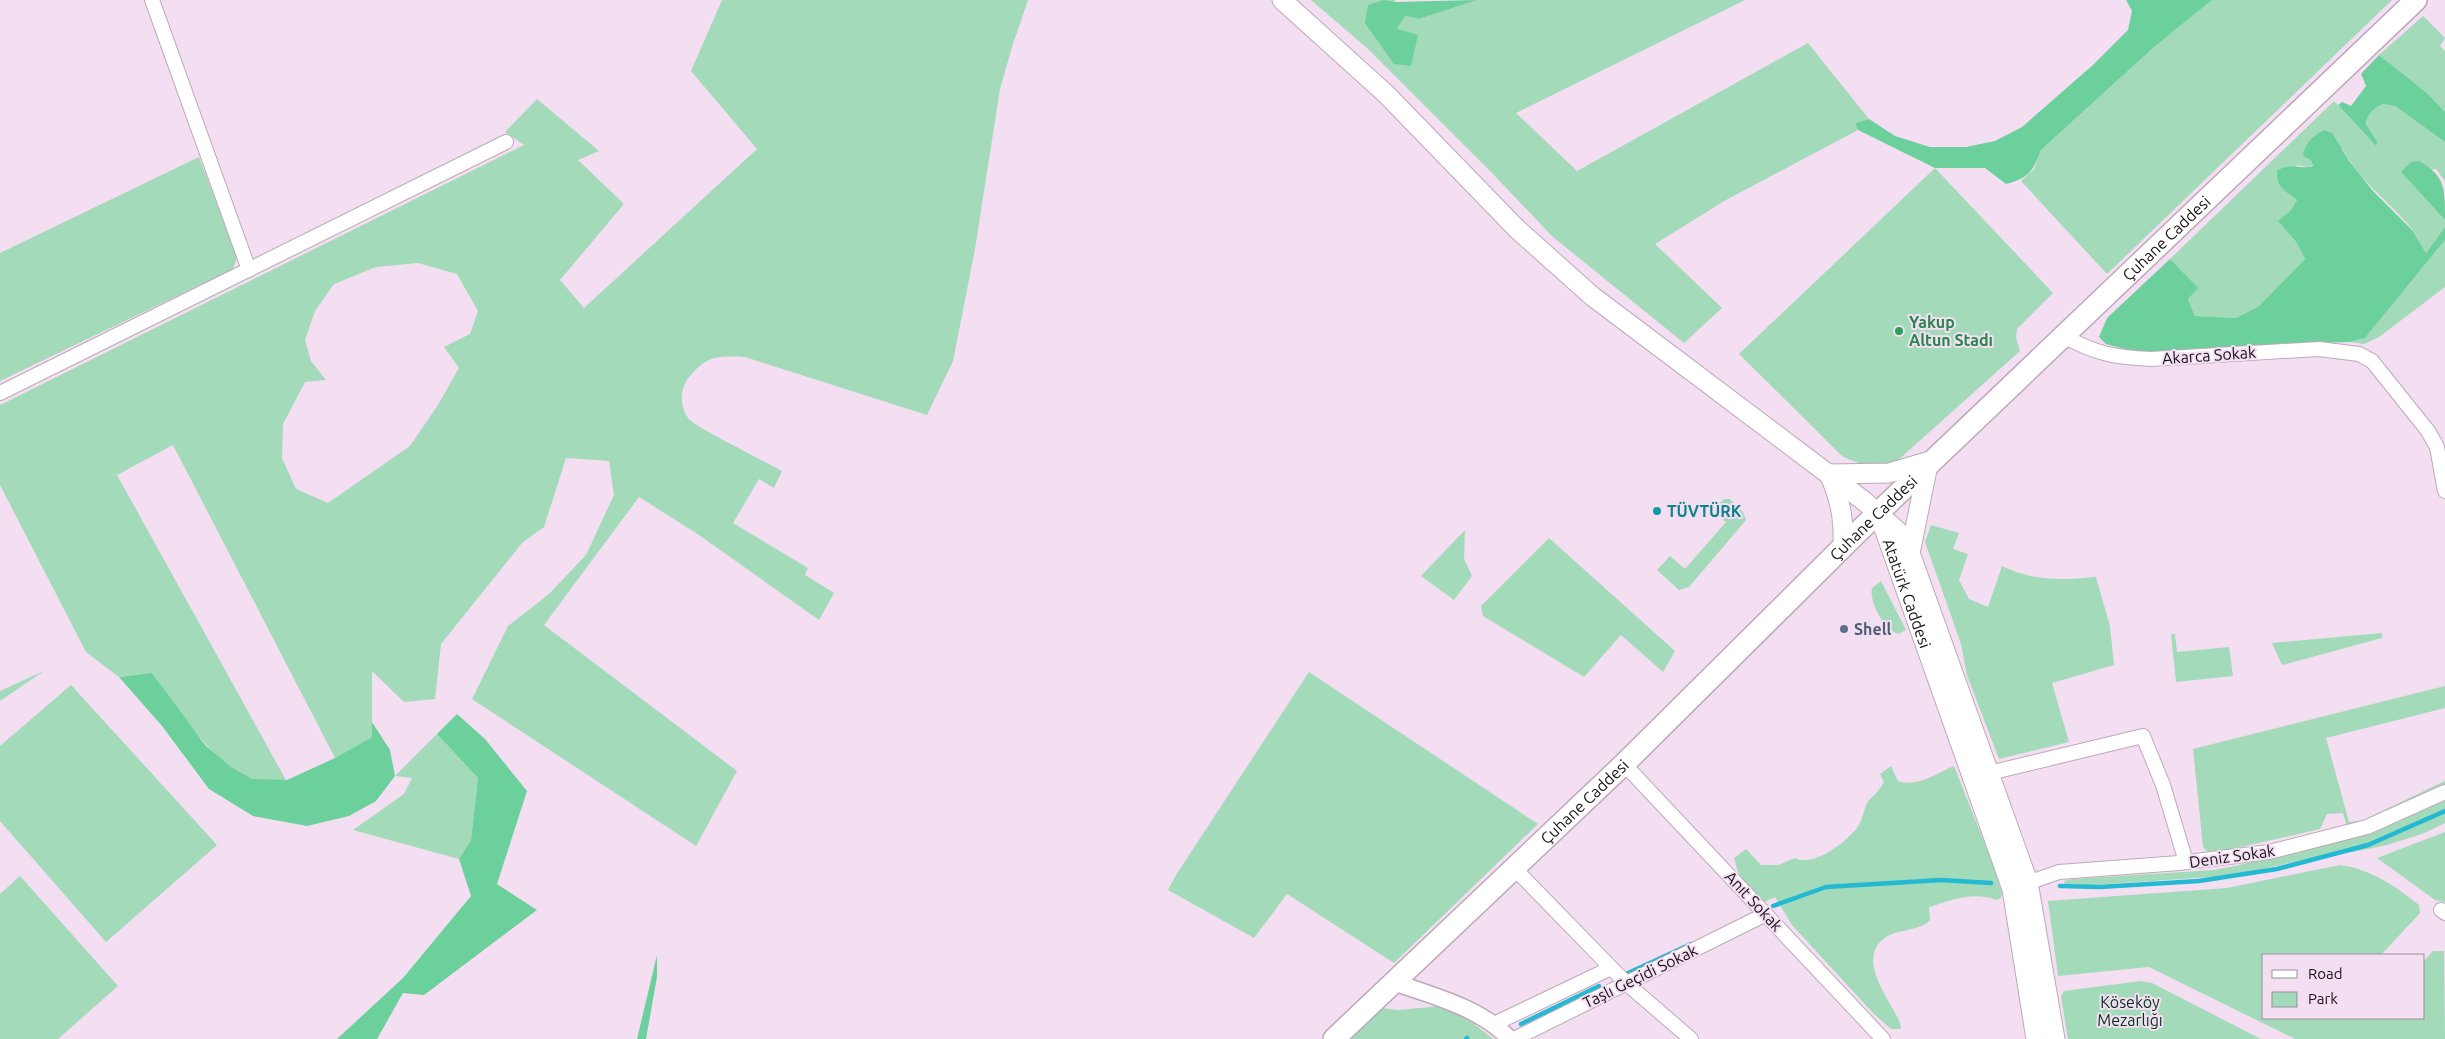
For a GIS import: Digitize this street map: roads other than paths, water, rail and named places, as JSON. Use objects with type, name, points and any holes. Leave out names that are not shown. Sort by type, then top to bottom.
[{"type":"main road","points":[[1282,0],[1386,94],[1517,229],[1592,296],[1829,474],[1878,514]]},
{"type":"main road","name":"Çuhane Caddesi","points":[[1334,1039],[1624,764],[1931,462],[2416,0]]},
{"type":"main road","points":[[1829,474],[1889,473],[1931,462],[1910,553]]},
{"type":"main road","points":[[1829,474],[1837,492],[1844,517],[1843,548]]},
{"type":"main road","name":"Atatürk Caddesi","points":[[1878,514],[1902,535],[1910,553],[1981,775],[2020,886],[2055,1039]]},
{"type":"main road","name":"Atatürk Caddesi","points":[[1878,514],[1981,775]]},
{"type":"main road","name":"Atatürk Caddesi","points":[[2020,886],[2036,1039]]},
{"type":"street","points":[[152,0],[249,270]]},
{"type":"street","points":[[0,393],[506,142]]},
{"type":"street","name":"Akarca Sokak","points":[[2064,336],[2093,351],[2124,358],[2151,359],[2319,349],[2359,354],[2372,361],[2428,431],[2437,447],[2445,491]]},
{"type":"street","points":[[1981,775],[2143,736],[2163,785],[2186,862]]},
{"type":"street","name":"Anıt Sokak","points":[[1624,764],[1884,1039]]},
{"type":"street","name":"Deniz Sokak","points":[[2020,886],[2059,872],[2186,862],[2269,852],[2340,836],[2394,816],[2445,792]]},
{"type":"street","points":[[1514,868],[1626,983],[1691,1039]]},
{"type":"street","name":"Taşlı Geçidi Sokak","points":[[1512,1039],[1766,914]]},
{"type":"street","points":[[1494,1024],[1611,968]]},
{"type":"street","points":[[1394,982],[1473,1011],[1494,1024],[1512,1039]]},
{"type":"waterway","points":[[2060,886],[2100,887],[2199,881],[2277,869],[2368,845],[2445,811]]},
{"type":"waterway","points":[[1773,906],[1826,887],[1941,880],[1991,883]]},
{"type":"waterway","points":[[1626,974],[1691,944]]},
{"type":"waterway","points":[[1521,1024],[1599,986]]},
{"type":"place","name":"Yakup Altun Stadı","points":[[1899,331]]},
{"type":"place","name":"TÜVTÜRK","points":[[1657,511]]},
{"type":"place","name":"Shell","points":[[1844,629]]},
{"type":"park label","name":"Köseköy Mezarlığı","points":[[2130,1011]]}]
